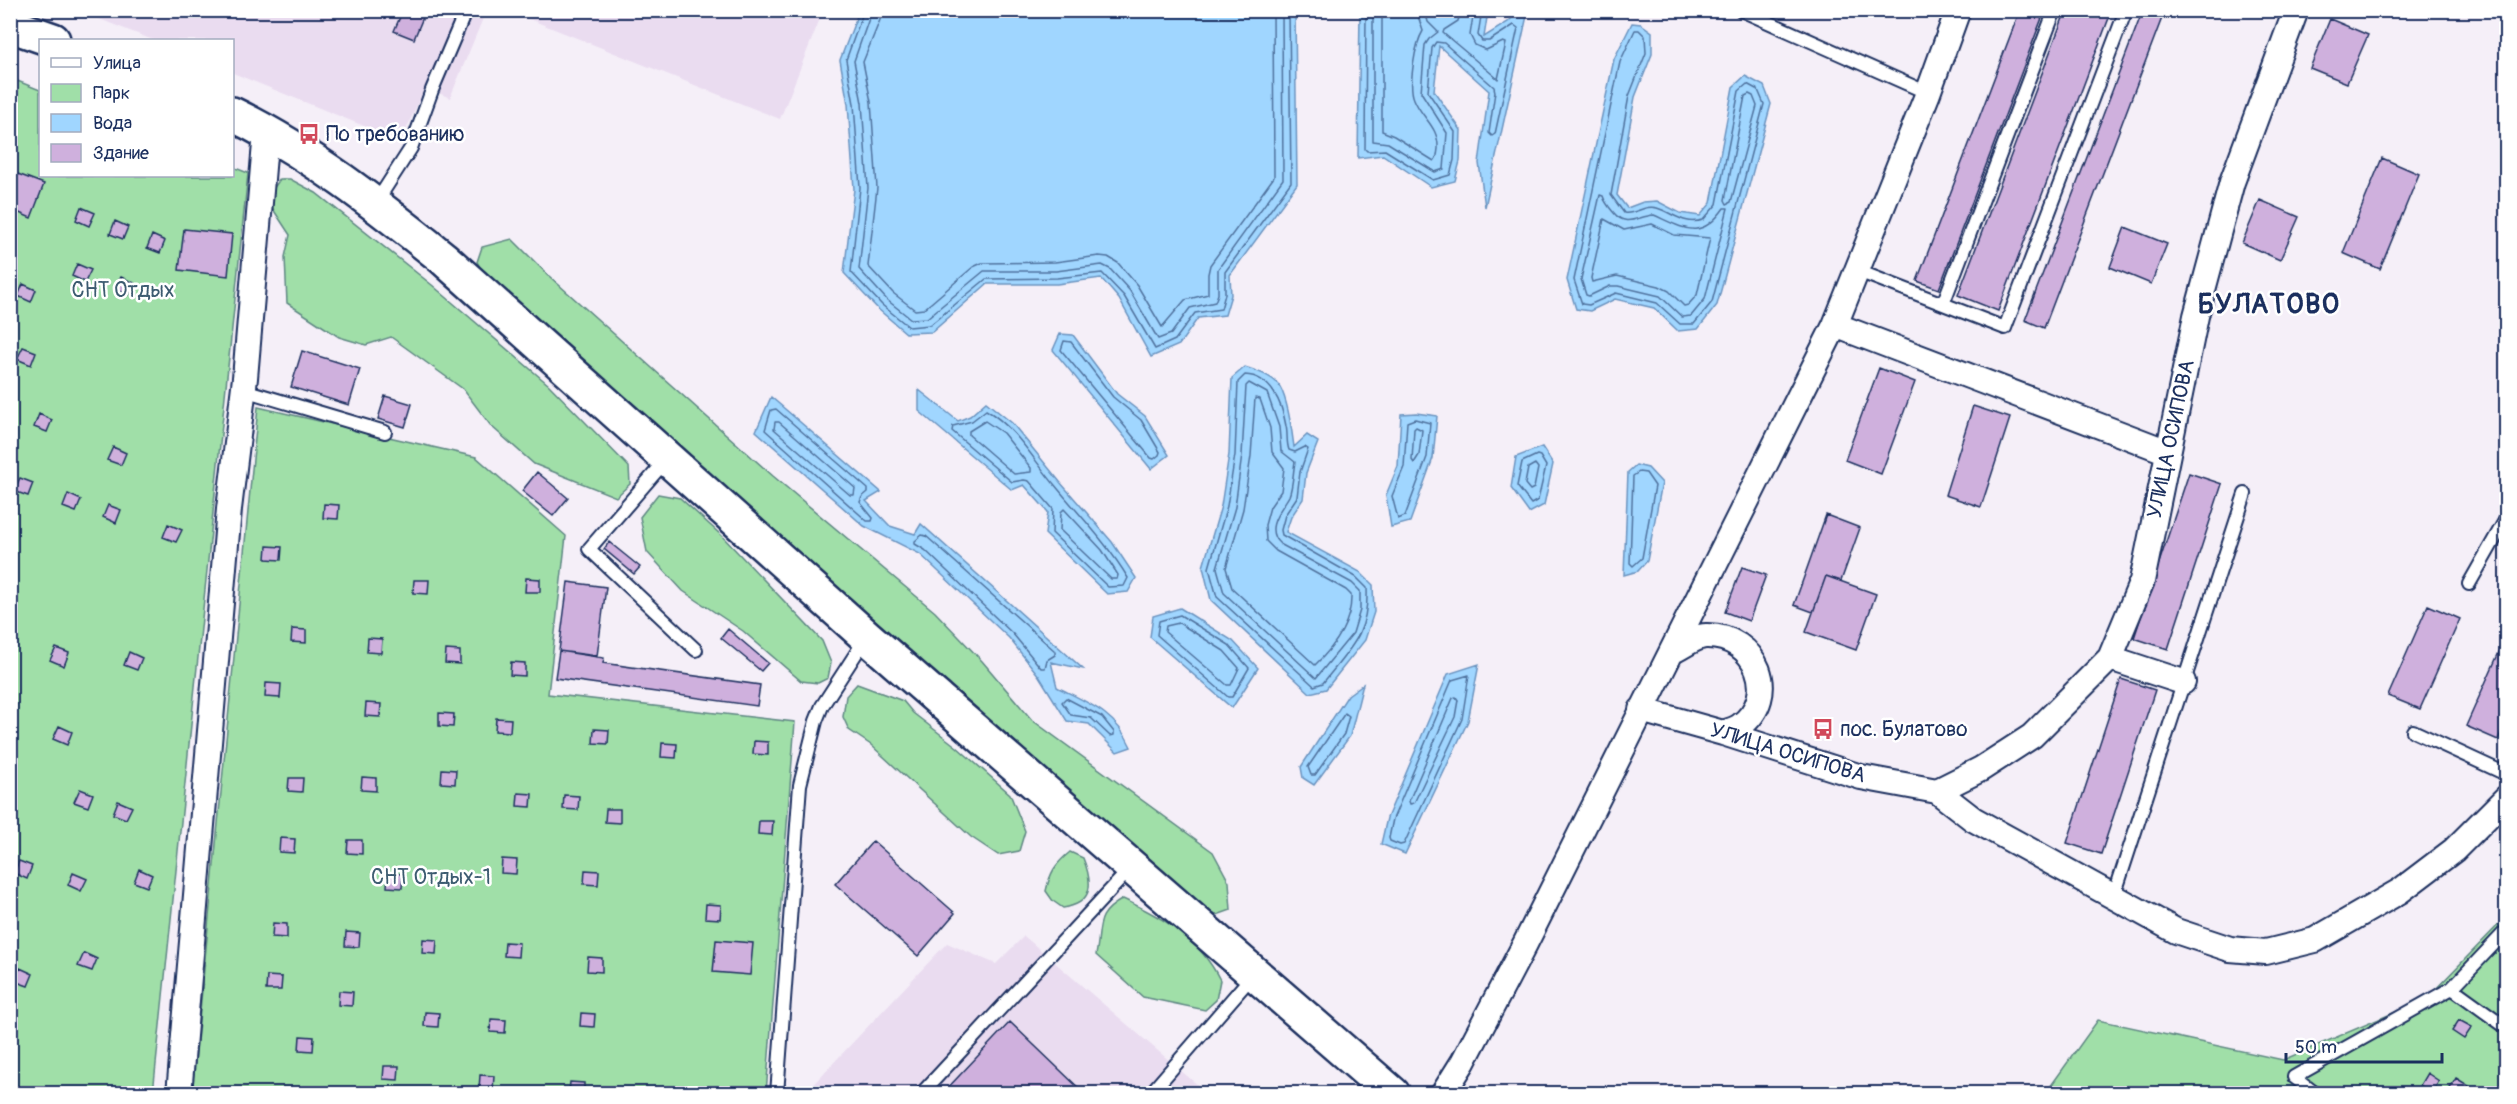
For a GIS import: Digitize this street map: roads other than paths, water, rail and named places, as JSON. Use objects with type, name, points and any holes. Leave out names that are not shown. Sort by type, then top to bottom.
[{"type":"main road","points":[[10,25],[49,39]]},
{"type":"main road","points":[[234,115],[266,132],[375,204],[442,258],[867,637],[1392,1094]]},
{"type":"street","points":[[1443,1094],[1520,954],[1835,325],[1928,93],[1958,10]]},
{"type":"street","name":"УЛИЦА ОСИПОВА","points":[[1937,791],[1981,769],[2032,736],[2110,658],[2142,581],[2196,316],[2232,182],[2296,10]]},
{"type":"street","points":[[179,1094],[228,521],[244,390],[266,132]]},
{"type":"street","points":[[1835,325],[2168,452]]},
{"type":"street","points":[[1673,651],[1704,636],[1731,639],[1752,656],[1762,681],[1756,707],[1741,726],[1723,733]]},
{"type":"street","points":[[2110,658],[2184,682]]},
{"type":"street","name":"УЛИЦА ОСИПОВА","points":[[1641,711],[1723,733],[1861,777],[1937,791],[1973,819],[2176,931],[2230,949],[2266,952],[2315,940],[2400,891],[2454,850],[2506,798]]},
{"type":"lane","points":[[375,204],[411,148],[432,90],[466,10]]},
{"type":"lane","points":[[1741,10],[1928,93]]},
{"type":"lane","points":[[1943,304],[2055,10]]},
{"type":"lane","points":[[1858,271],[2006,328],[2126,10]]},
{"type":"lane","points":[[244,390],[385,432]]},
{"type":"lane","points":[[668,458],[589,549],[696,650]]},
{"type":"lane","points":[[2114,896],[2245,494]]},
{"type":"lane","points":[[2469,584],[2506,519]]},
{"type":"lane","points":[[777,1094],[801,785],[816,721],[822,706],[867,637]]},
{"type":"lane","points":[[2413,730],[2506,774]]},
{"type":"lane","points":[[921,1094],[1132,868]]},
{"type":"lane","points":[[2316,1094],[2294,1077],[2452,988],[2506,931]]},
{"type":"lane","points":[[1150,1094],[1254,974]]},
{"type":"lane","points":[[2452,988],[2506,1027]]},
{"type":"water","points":[[859,11],[1295,11],[1297,184],[1230,275],[1231,295],[1225,315],[1198,318],[1179,345],[1151,357],[1119,299],[1101,278],[1057,284],[987,284],[932,332],[906,333],[878,309],[844,273],[854,189],[848,104],[840,60]]},
{"type":"water","points":[[1360,11],[1437,11],[1441,17],[1452,11],[1488,11],[1484,37],[1508,22],[1519,11],[1528,11],[1485,207],[1479,163],[1489,91],[1439,46],[1434,91],[1461,130],[1460,161],[1455,181],[1431,187],[1383,155],[1358,158]]},
{"type":"water","points":[[1632,23],[1641,24],[1652,32],[1652,54],[1635,97],[1617,195],[1627,208],[1643,202],[1657,201],[1680,213],[1700,216],[1711,203],[1733,87],[1745,76],[1764,86],[1771,104],[1717,305],[1698,329],[1678,331],[1654,308],[1615,299],[1590,311],[1576,309],[1567,280],[1614,59]]},
{"type":"water","points":[[1060,334],[1073,335],[1117,394],[1145,416],[1169,455],[1151,469],[1053,350]]},
{"type":"water","points":[[1245,367],[1271,378],[1278,384],[1289,414],[1294,447],[1307,435],[1318,442],[1306,473],[1303,499],[1291,517],[1286,532],[1360,572],[1373,585],[1374,612],[1365,640],[1326,689],[1310,693],[1211,600],[1203,567],[1221,506],[1229,454],[1232,378]]},
{"type":"water","points":[[919,390],[958,421],[970,416],[986,402],[1012,423],[1112,542],[1136,578],[1128,592],[1107,594],[1045,534],[1048,512],[1024,485],[1012,490],[919,411]]},
{"type":"water","points":[[771,397],[881,492],[866,501],[890,526],[915,534],[921,524],[1083,669],[1051,662],[1057,687],[1109,717],[1125,735],[1131,747],[1117,752],[1089,724],[1067,721],[1039,676],[1009,638],[920,554],[864,526],[756,431]]},
{"type":"water","points":[[1416,413],[1437,416],[1433,458],[1410,522],[1391,527],[1386,495],[1398,466],[1401,414]]},
{"type":"water","points":[[1542,447],[1553,464],[1544,505],[1529,513],[1511,488],[1516,457]]},
{"type":"water","points":[[1636,465],[1648,468],[1662,483],[1647,561],[1638,571],[1624,575],[1628,472]]},
{"type":"water","points":[[1180,608],[1233,641],[1258,668],[1232,708],[1150,637],[1153,616]]},
{"type":"water","points":[[1479,664],[1468,721],[1405,854],[1381,844],[1387,818],[1448,674]]},
{"type":"water","points":[[1363,684],[1350,736],[1314,785],[1303,778],[1301,767],[1348,695]]},
{"type":"place","name":"По требованию","points":[[309,134]]},
{"type":"place","name":"пос. Булатово","points":[[1823,729]]},
{"type":"district","name":"БУЛАТОВО","points":[[2269,304]]},
{"type":"park label","name":"СНТ Отдых","points":[[123,290]]},
{"type":"park label","name":"СНТ Отдых-1","points":[[431,877]]}]
